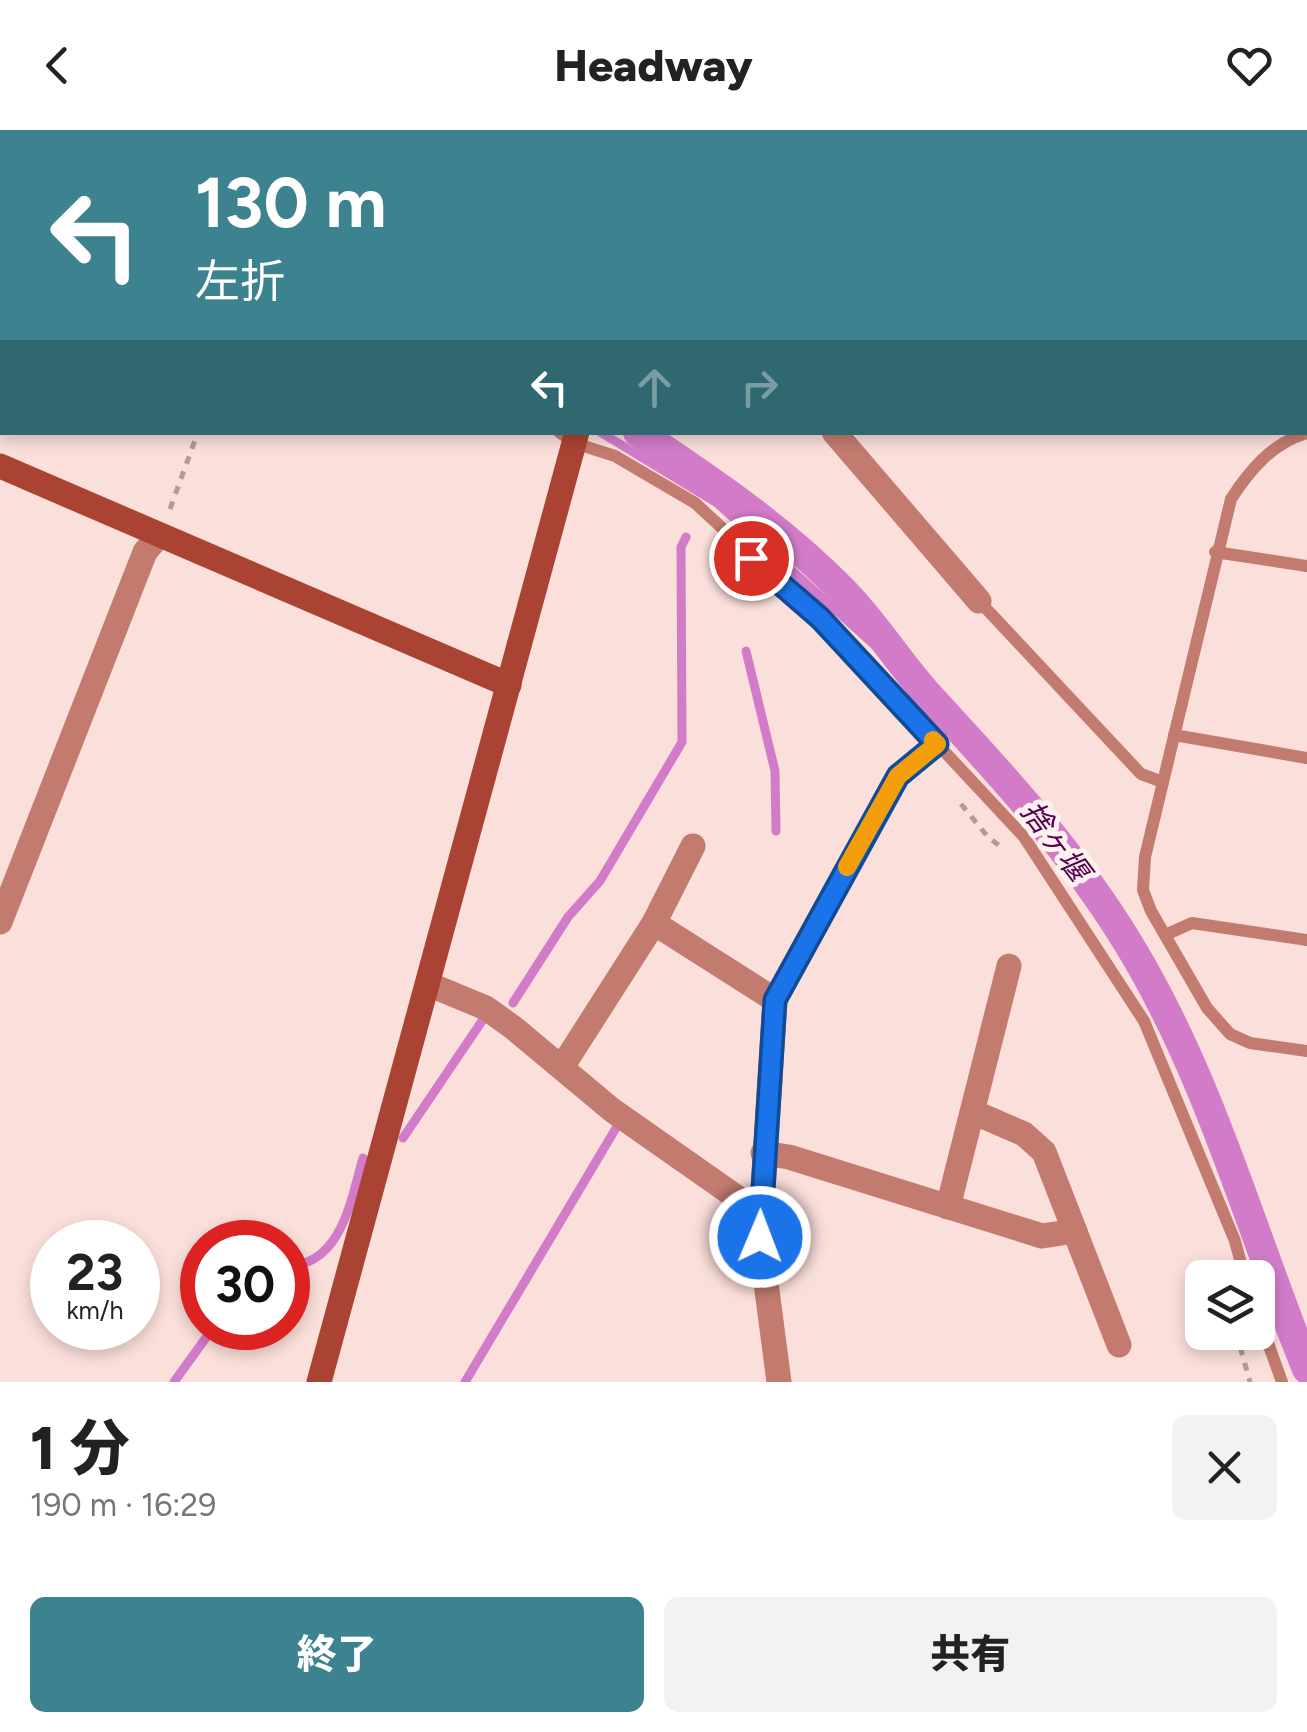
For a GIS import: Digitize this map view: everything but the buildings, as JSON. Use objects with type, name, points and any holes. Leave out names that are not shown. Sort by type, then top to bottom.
[{"type":"street","points":[[837,435],[979,601]]},
{"type":"street","points":[[319,1382],[509,685],[571,436]]},
{"type":"street","points":[[0,466],[509,685]]},
{"type":"street","points":[[0,922],[146,552],[159,534]]},
{"type":"street","points":[[562,1068],[654,923],[693,846]]},
{"type":"street","points":[[654,923],[775,1000],[760,1209],[779,1382]]},
{"type":"street","points":[[948,1207],[1009,966]]},
{"type":"street","points":[[428,984],[486,1008],[637,1128],[739,1200],[760,1209]]},
{"type":"street","points":[[973,1112],[1024,1134],[1044,1152],[1119,1345]]},
{"type":"street","points":[[763,1153],[788,1157],[1042,1236],[1075,1231]]},
{"type":"lane","points":[[1302,435],[1267,455],[1248,473],[1230,500],[1145,857],[1144,890],[1206,1008],[1230,1034],[1250,1043],[1307,1051]]},
{"type":"lane","points":[[571,436],[616,456],[695,503],[820,618],[1024,837],[1144,1021],[1240,1260]]},
{"type":"lane","points":[[1215,552],[1307,566]]},
{"type":"lane","points":[[979,601],[1140,774],[1163,782]]},
{"type":"lane","points":[[1174,736],[1307,758]]},
{"type":"lane","points":[[775,1000],[898,776],[937,744]]},
{"type":"lane","points":[[1165,935],[1192,923],[1307,940]]},
{"type":"lane","points":[[1271,1350],[1282,1382]]},
{"type":"path","points":[[159,534],[197,435]]},
{"type":"path","points":[[956,797],[988,837],[1017,857]]},
{"type":"path","points":[[1241,1350],[1250,1382]]},
{"type":"waterway","points":[[605,435],[717,503],[921,687]]},
{"type":"waterway","name":"捨ヶ堰","points":[[642,435],[770,525],[842,590],[1034,814],[1106,909],[1157,993],[1182,1045],[1307,1369]]},
{"type":"waterway","points":[[513,1003],[568,917],[600,881],[682,742],[681,547],[686,537]]},
{"type":"waterway","points":[[746,651],[775,771],[776,831]]},
{"type":"waterway","points":[[403,1138],[484,1018]]},
{"type":"waterway","points":[[465,1382],[619,1123]]},
{"type":"waterway","points":[[310,1260],[321,1254],[341,1227],[363,1158]]},
{"type":"waterway","points":[[174,1382],[197,1350]]},
{"type":"slow traffic","points":[[847,867],[898,776],[937,744],[933,740]]},
{"type":"route","points":[[751,558],[820,618],[937,744],[898,776],[775,1000],[760,1237]]}]
